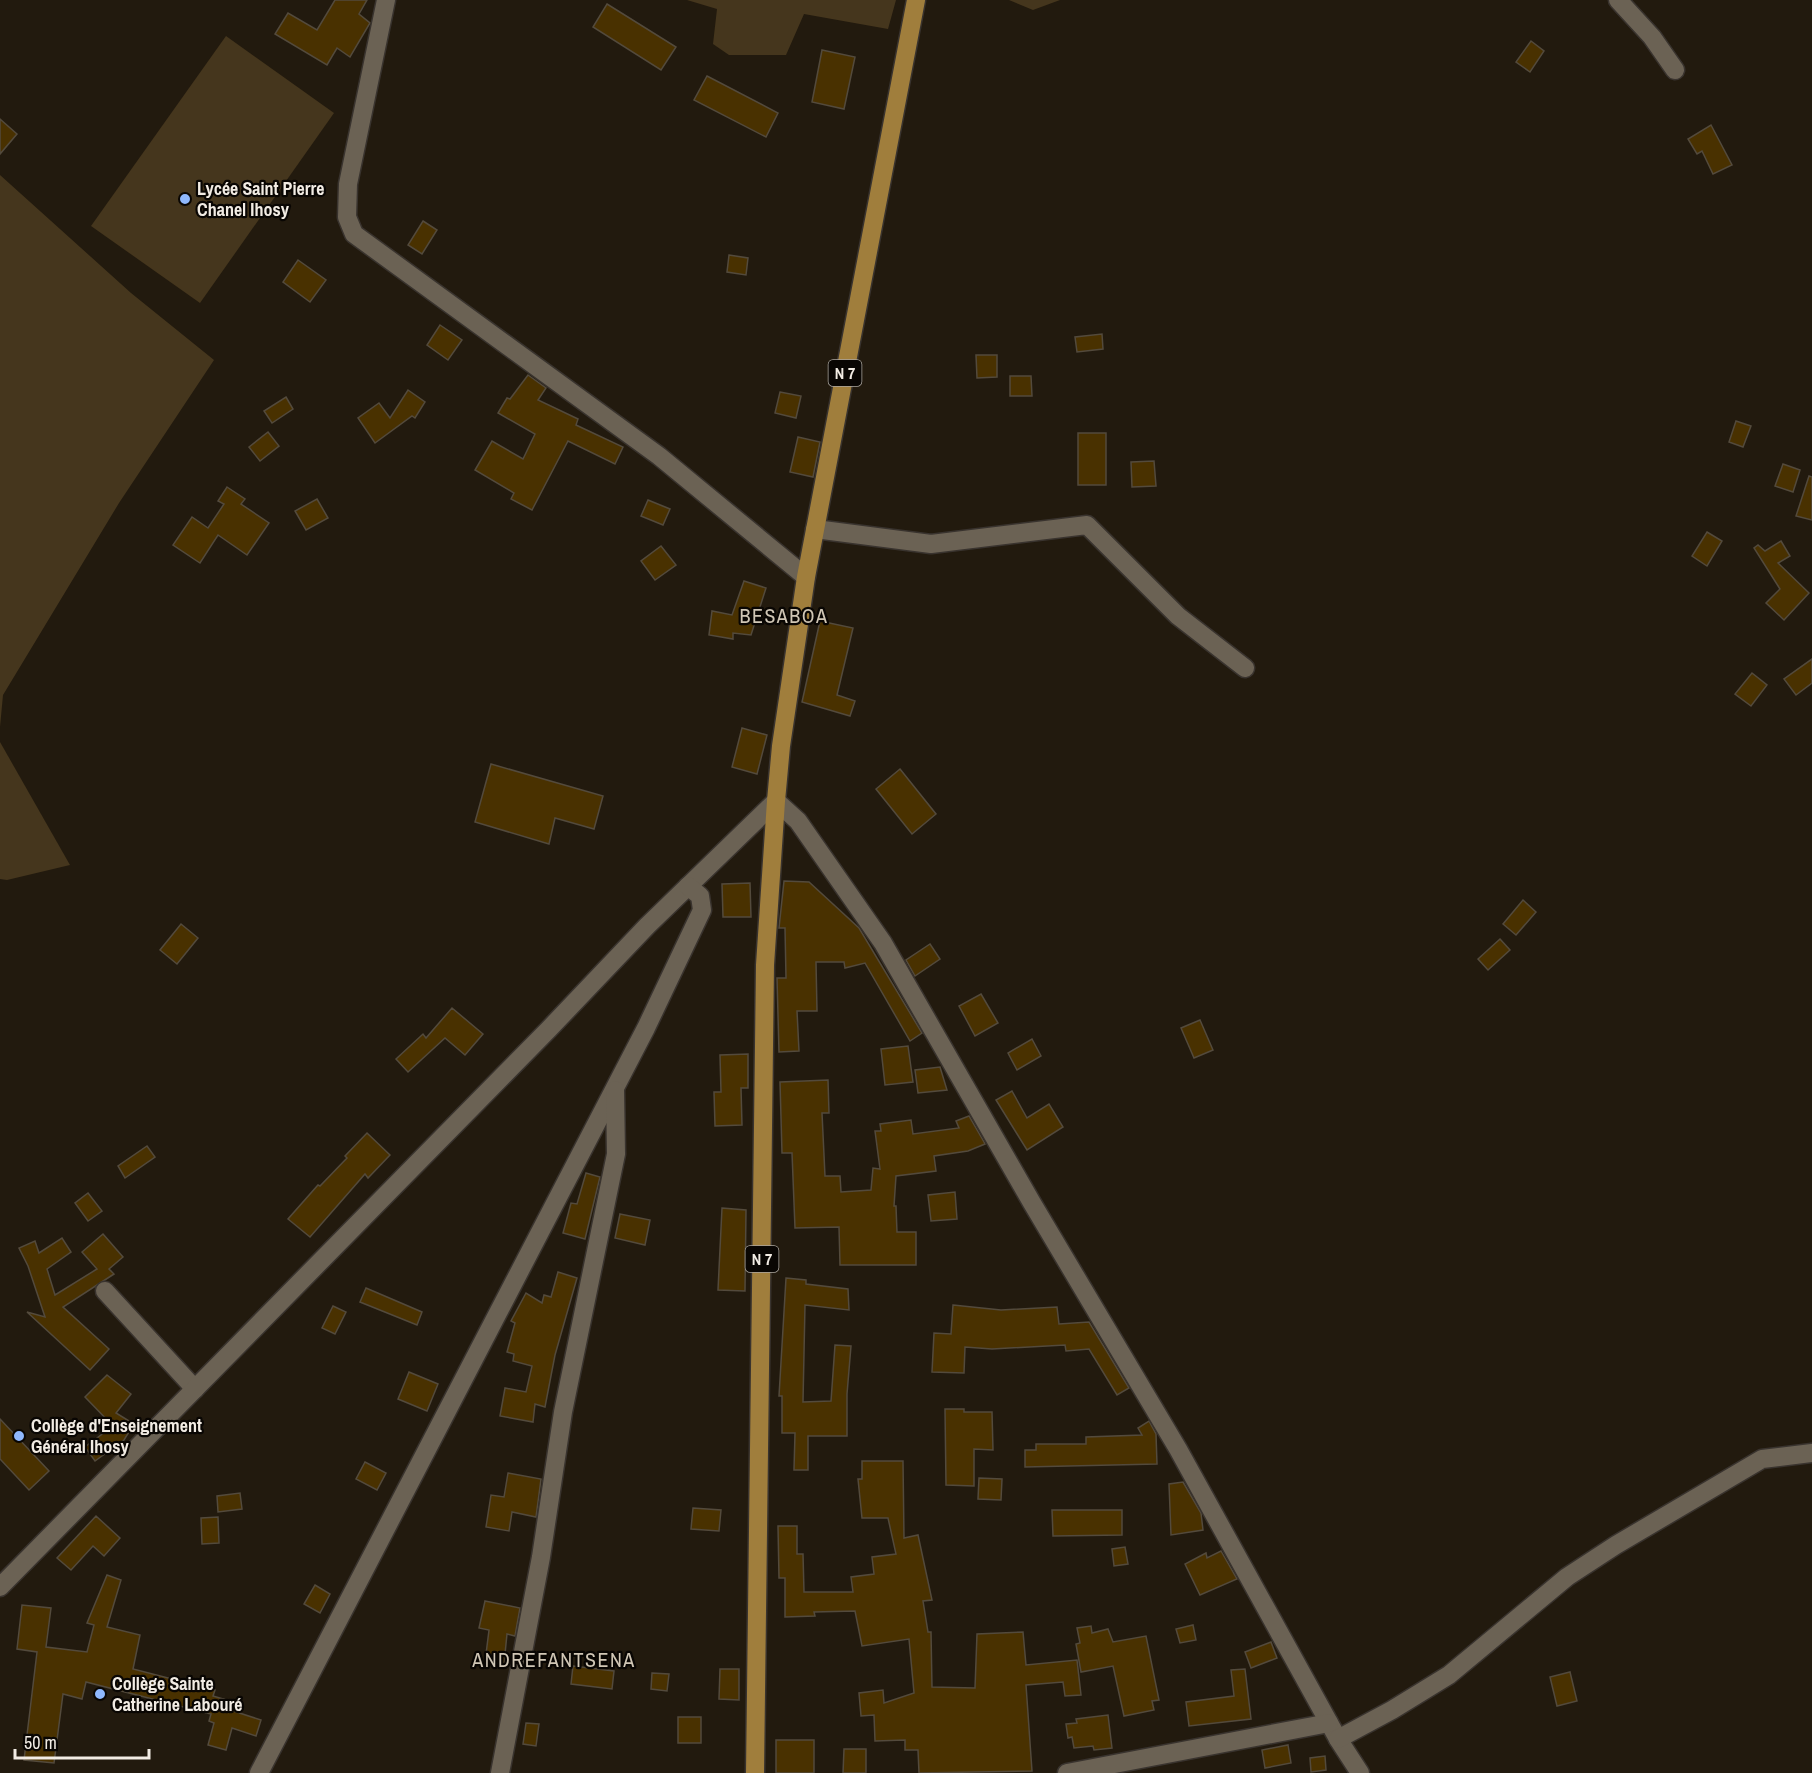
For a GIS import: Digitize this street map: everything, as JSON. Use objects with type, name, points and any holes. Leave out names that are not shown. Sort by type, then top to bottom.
[{"type":"main road","name":"N 7","points":[[755,1773],[765,965],[776,801],[781,747],[806,577],[916,0]]},
{"type":"street","points":[[386,0],[348,184],[347,217],[354,234],[659,456],[806,577]]},
{"type":"street","points":[[1618,0],[1652,37],[1675,70]]},
{"type":"street","points":[[815,529],[931,544],[1088,525],[1178,616],[1245,668]]},
{"type":"street","points":[[0,1587],[688,886],[776,801],[798,821],[883,943],[1032,1203],[1178,1449],[1333,1731],[1360,1773]]},
{"type":"street","points":[[259,1773],[615,1087],[702,910],[700,896],[688,886]]},
{"type":"street","points":[[500,1773],[539,1568],[572,1367],[616,1154],[615,1087]]},
{"type":"street","points":[[105,1291],[195,1389]]},
{"type":"street","points":[[1067,1773],[1333,1731],[1392,1710],[1449,1675],[1567,1577],[1616,1545],[1762,1459],[1812,1453]]},
{"type":"shaded area","points":[[687,0],[896,0],[888,29],[804,14],[786,55],[729,55],[713,44],[717,9]]},
{"type":"shaded area","points":[[1009,0],[1060,0],[1033,10]]},
{"type":"shaded area","points":[[226,36],[334,113],[200,303],[91,226]]},
{"type":"shaded area","points":[[0,175],[131,293],[214,360],[119,503],[3,695],[0,727]]},
{"type":"shaded area","points":[[0,742],[70,865],[7,880],[0,879]]},
{"type":"building","points":[[335,0],[367,0],[359,14],[370,23],[350,57],[337,48],[327,65],[275,34],[288,13],[317,30]]},
{"type":"building","points":[[607,4],[676,47],[661,70],[593,27]]},
{"type":"building","points":[[1531,41],[1544,51],[1530,72],[1516,62]]},
{"type":"building","points":[[822,50],[855,57],[844,109],[812,102]]},
{"type":"building","points":[[707,76],[778,113],[766,137],[694,100]]},
{"type":"building","points":[[0,119],[17,134],[0,154]]},
{"type":"building","points":[[1711,125],[1732,165],[1713,174],[1702,151],[1697,154],[1688,139]]},
{"type":"building","points":[[423,221],[437,230],[422,254],[408,245]]},
{"type":"building","points":[[729,255],[748,258],[746,275],[727,272]]},
{"type":"building","points":[[298,260],[326,280],[310,302],[283,282]]},
{"type":"building","points":[[440,325],[462,340],[448,360],[427,345]]},
{"type":"building","points":[[1102,334],[1103,349],[1077,352],[1075,337]]},
{"type":"building","points":[[976,355],[997,355],[997,377],[977,378]]},
{"type":"building","points":[[528,375],[546,388],[538,400],[578,419],[576,425],[623,447],[615,464],[568,441],[532,510],[511,499],[514,493],[475,470],[492,441],[523,459],[535,434],[498,413],[507,398],[510,399]]},
{"type":"building","points":[[1010,376],[1031,376],[1032,396],[1010,396]]},
{"type":"building","points":[[408,390],[425,402],[415,418],[412,416],[375,443],[358,418],[379,403],[390,418]]},
{"type":"building","points":[[780,392],[801,396],[796,418],[775,413]]},
{"type":"building","points":[[286,397],[293,409],[272,423],[264,411]]},
{"type":"building","points":[[1736,421],[1751,426],[1743,447],[1729,442]]},
{"type":"building","points":[[268,432],[279,446],[260,461],[249,447]]},
{"type":"building","points":[[1078,433],[1106,433],[1106,485],[1078,485]]},
{"type":"building","points":[[798,437],[820,442],[813,477],[790,472]]},
{"type":"building","points":[[1154,461],[1156,486],[1132,487],[1131,462]]},
{"type":"building","points":[[1783,464],[1800,470],[1793,492],[1775,486]]},
{"type":"building","points":[[1809,476],[1812,477],[1812,520],[1796,516]]},
{"type":"building","points":[[227,487],[245,499],[241,504],[269,523],[247,555],[218,535],[200,563],[173,545],[192,517],[208,528],[224,504],[218,501]]},
{"type":"building","points":[[317,499],[328,518],[306,530],[295,511]]},
{"type":"building","points":[[648,500],[670,509],[663,525],[641,516]]},
{"type":"building","points":[[1707,532],[1722,541],[1707,566],[1692,556]]},
{"type":"building","points":[[1781,541],[1790,556],[1778,563],[1809,593],[1784,620],[1766,603],[1780,589],[1754,548],[1758,545],[1765,551]]},
{"type":"building","points":[[661,546],[676,565],[655,580],[641,561]]},
{"type":"building","points":[[744,581],[766,588],[751,635],[733,633],[733,639],[709,635],[712,611],[732,615]]},
{"type":"building","points":[[820,621],[853,628],[837,695],[855,701],[850,716],[802,702]]},
{"type":"building","points":[[1812,659],[1812,683],[1796,695],[1784,679]]},
{"type":"building","points":[[1752,673],[1767,685],[1751,706],[1735,694]]},
{"type":"building","points":[[742,728],[767,735],[757,774],[732,767]]},
{"type":"building","points":[[491,764],[603,796],[594,829],[555,818],[549,844],[475,822]]},
{"type":"building","points":[[900,769],[936,814],[912,834],[876,789]]},
{"type":"building","points":[[784,881],[809,882],[859,928],[922,1033],[910,1041],[865,963],[845,968],[844,962],[816,962],[817,1011],[797,1011],[799,1051],[779,1052],[777,978],[786,978],[785,928],[779,928]]},
{"type":"building","points":[[750,883],[751,917],[723,917],[722,884]]},
{"type":"building","points":[[1523,900],[1536,912],[1516,935],[1503,924]]},
{"type":"building","points":[[181,924],[198,938],[177,964],[160,950]]},
{"type":"building","points":[[1500,939],[1510,950],[1488,970],[1478,959]]},
{"type":"building","points":[[930,944],[940,959],[915,976],[906,960]]},
{"type":"building","points":[[981,994],[998,1023],[975,1036],[959,1006]]},
{"type":"building","points":[[452,1008],[483,1034],[465,1055],[445,1038],[408,1072],[396,1059],[423,1034],[426,1038]]},
{"type":"building","points":[[1200,1020],[1213,1050],[1194,1058],[1181,1028]]},
{"type":"building","points":[[1032,1039],[1041,1056],[1017,1070],[1008,1053]]},
{"type":"building","points":[[908,1046],[913,1082],[885,1085],[881,1049]]},
{"type":"building","points":[[748,1054],[748,1088],[741,1088],[742,1125],[715,1126],[714,1092],[721,1092],[720,1055]]},
{"type":"building","points":[[940,1067],[947,1090],[918,1093],[915,1070]]},
{"type":"building","points":[[828,1080],[829,1113],[822,1113],[825,1176],[840,1176],[841,1192],[871,1190],[873,1168],[880,1169],[875,1131],[881,1131],[880,1124],[911,1120],[913,1134],[959,1128],[956,1121],[969,1116],[985,1144],[968,1151],[934,1156],[936,1171],[896,1176],[894,1206],[896,1206],[897,1232],[916,1232],[916,1265],[840,1265],[839,1227],[795,1228],[792,1153],[782,1153],[780,1082]]},
{"type":"building","points":[[1012,1091],[1027,1118],[1049,1104],[1063,1127],[1027,1150],[996,1100]]},
{"type":"building","points":[[367,1133],[390,1155],[368,1178],[365,1174],[310,1237],[288,1219],[318,1185],[320,1186],[347,1158],[345,1156]]},
{"type":"building","points":[[147,1146],[155,1157],[125,1178],[118,1166]]},
{"type":"building","points":[[586,1173],[600,1177],[585,1239],[563,1233],[571,1203],[577,1204]]},
{"type":"building","points":[[955,1192],[957,1219],[931,1221],[928,1195]]},
{"type":"building","points":[[88,1193],[102,1211],[88,1221],[75,1203]]},
{"type":"building","points":[[722,1208],[746,1210],[745,1291],[718,1290]]},
{"type":"building","points":[[620,1214],[650,1220],[645,1245],[615,1238]]},
{"type":"building","points":[[103,1234],[123,1257],[109,1269],[114,1274],[63,1307],[109,1349],[90,1370],[27,1312],[45,1317],[28,1266],[19,1248],[35,1241],[39,1253],[62,1238],[71,1252],[47,1269],[55,1295],[97,1269],[82,1252]]},
{"type":"building","points":[[558,1272],[577,1278],[555,1355],[545,1407],[535,1404],[533,1422],[500,1416],[505,1388],[526,1392],[532,1366],[513,1361],[514,1354],[507,1352],[515,1323],[511,1321],[526,1293],[542,1303],[544,1295],[551,1297]]},
{"type":"building","points":[[786,1278],[806,1280],[806,1284],[848,1289],[849,1310],[805,1305],[803,1402],[831,1401],[835,1345],[851,1346],[847,1394],[847,1436],[808,1436],[808,1470],[794,1470],[795,1433],[782,1433],[782,1396],[779,1396]]},
{"type":"building","points":[[366,1288],[422,1312],[417,1325],[360,1302]]},
{"type":"building","points":[[953,1305],[1001,1310],[1057,1307],[1059,1324],[1089,1322],[1129,1388],[1117,1395],[1089,1349],[1066,1351],[1065,1345],[992,1349],[965,1347],[964,1373],[932,1372],[934,1333],[951,1334]]},
{"type":"building","points":[[333,1306],[346,1312],[335,1334],[322,1328]]},
{"type":"building","points":[[409,1372],[438,1384],[427,1411],[398,1399]]},
{"type":"building","points":[[107,1375],[131,1394],[116,1413],[134,1424],[124,1440],[95,1461],[85,1447],[113,1426],[85,1397]]},
{"type":"building","points":[[945,1409],[992,1412],[993,1450],[974,1449],[974,1486],[946,1485]]},
{"type":"building","points":[[0,1419],[49,1471],[29,1490],[0,1459]]},
{"type":"building","points":[[1149,1421],[1156,1434],[1157,1464],[1025,1467],[1025,1450],[1036,1450],[1036,1444],[1086,1444],[1086,1437],[1142,1435],[1138,1428]]},
{"type":"building","points":[[862,1461],[903,1461],[904,1538],[918,1535],[932,1600],[923,1601],[928,1632],[931,1632],[932,1687],[975,1688],[977,1634],[1023,1632],[1026,1665],[1077,1660],[1081,1695],[1065,1696],[1063,1682],[1026,1685],[1032,1771],[919,1773],[918,1750],[905,1750],[905,1740],[875,1741],[874,1715],[861,1716],[859,1693],[883,1690],[884,1703],[914,1693],[909,1639],[862,1646],[855,1611],[814,1612],[815,1616],[785,1617],[785,1578],[779,1578],[778,1526],[797,1526],[797,1554],[803,1554],[804,1592],[853,1592],[851,1577],[874,1574],[872,1557],[896,1554],[888,1518],[862,1518],[858,1479],[862,1479]]},
{"type":"building","points":[[365,1462],[386,1473],[377,1490],[356,1479]]},
{"type":"building","points":[[508,1473],[541,1479],[536,1517],[512,1512],[509,1531],[486,1527],[491,1495],[504,1497]]},
{"type":"building","points":[[979,1478],[1002,1479],[1001,1500],[978,1499]]},
{"type":"building","points":[[1183,1482],[1201,1513],[1203,1530],[1171,1535],[1169,1484]]},
{"type":"building","points":[[240,1493],[242,1509],[218,1512],[217,1496]]},
{"type":"building","points":[[693,1508],[721,1510],[719,1531],[691,1529]]},
{"type":"building","points":[[1052,1510],[1122,1510],[1122,1535],[1053,1536]]},
{"type":"building","points":[[96,1516],[120,1538],[104,1556],[93,1546],[71,1570],[57,1558]]},
{"type":"building","points":[[218,1517],[219,1543],[202,1544],[201,1518]]},
{"type":"building","points":[[1125,1547],[1128,1564],[1114,1566],[1112,1549]]},
{"type":"building","points":[[1221,1551],[1237,1579],[1200,1595],[1185,1564],[1206,1553],[1207,1558]]},
{"type":"building","points":[[107,1575],[121,1580],[107,1627],[140,1635],[133,1669],[215,1690],[213,1696],[230,1701],[227,1709],[261,1720],[256,1736],[232,1728],[226,1750],[208,1745],[214,1723],[209,1721],[211,1714],[86,1682],[82,1699],[63,1694],[54,1763],[24,1760],[37,1652],[17,1649],[22,1605],[51,1608],[46,1647],[87,1652],[94,1625],[87,1623]]},
{"type":"building","points":[[315,1585],[330,1594],[320,1613],[304,1604]]},
{"type":"building","points":[[485,1601],[520,1608],[515,1636],[507,1634],[504,1664],[485,1662],[489,1630],[479,1628]]},
{"type":"building","points":[[1193,1625],[1196,1640],[1180,1643],[1176,1629]]},
{"type":"building","points":[[1091,1626],[1092,1633],[1108,1629],[1113,1642],[1146,1636],[1159,1700],[1152,1701],[1154,1710],[1124,1716],[1113,1666],[1081,1672],[1076,1644],[1080,1643],[1077,1628]]},
{"type":"building","points":[[1271,1642],[1277,1658],[1251,1668],[1245,1652]]},
{"type":"building","points":[[573,1666],[614,1671],[612,1689],[571,1684]]},
{"type":"building","points":[[720,1669],[739,1669],[739,1700],[719,1699]]},
{"type":"building","points":[[1245,1669],[1251,1719],[1189,1726],[1186,1702],[1234,1696],[1231,1670]]},
{"type":"building","points":[[1570,1672],[1577,1701],[1557,1706],[1550,1677]]},
{"type":"building","points":[[652,1673],[669,1674],[667,1691],[651,1689]]},
{"type":"building","points":[[1108,1715],[1112,1748],[1094,1750],[1093,1746],[1074,1748],[1072,1737],[1068,1738],[1066,1724],[1077,1723],[1076,1719]]},
{"type":"building","points":[[678,1717],[701,1717],[701,1743],[678,1743]]},
{"type":"building","points":[[526,1723],[539,1724],[536,1746],[523,1744]]},
{"type":"building","points":[[776,1740],[814,1740],[814,1773],[776,1773]]},
{"type":"building","points":[[1288,1745],[1291,1763],[1265,1768],[1262,1750]]},
{"type":"building","points":[[844,1749],[866,1749],[866,1773],[843,1773]]},
{"type":"building","points":[[1325,1756],[1326,1770],[1311,1772],[1310,1758]]},
{"type":"place","name":"Lycée Saint Pierre Chanel Ihosy","points":[[185,199]]},
{"type":"place","name":"Collège d'Enseignement Général Ihosy","points":[[19,1436]]},
{"type":"place","name":"Collège Sainte Catherine Labouré","points":[[100,1694]]},
{"type":"district","name":"BESABOA","points":[[784,616]]},
{"type":"district","name":"ANDREFANTSENA","points":[[554,1660]]}]
